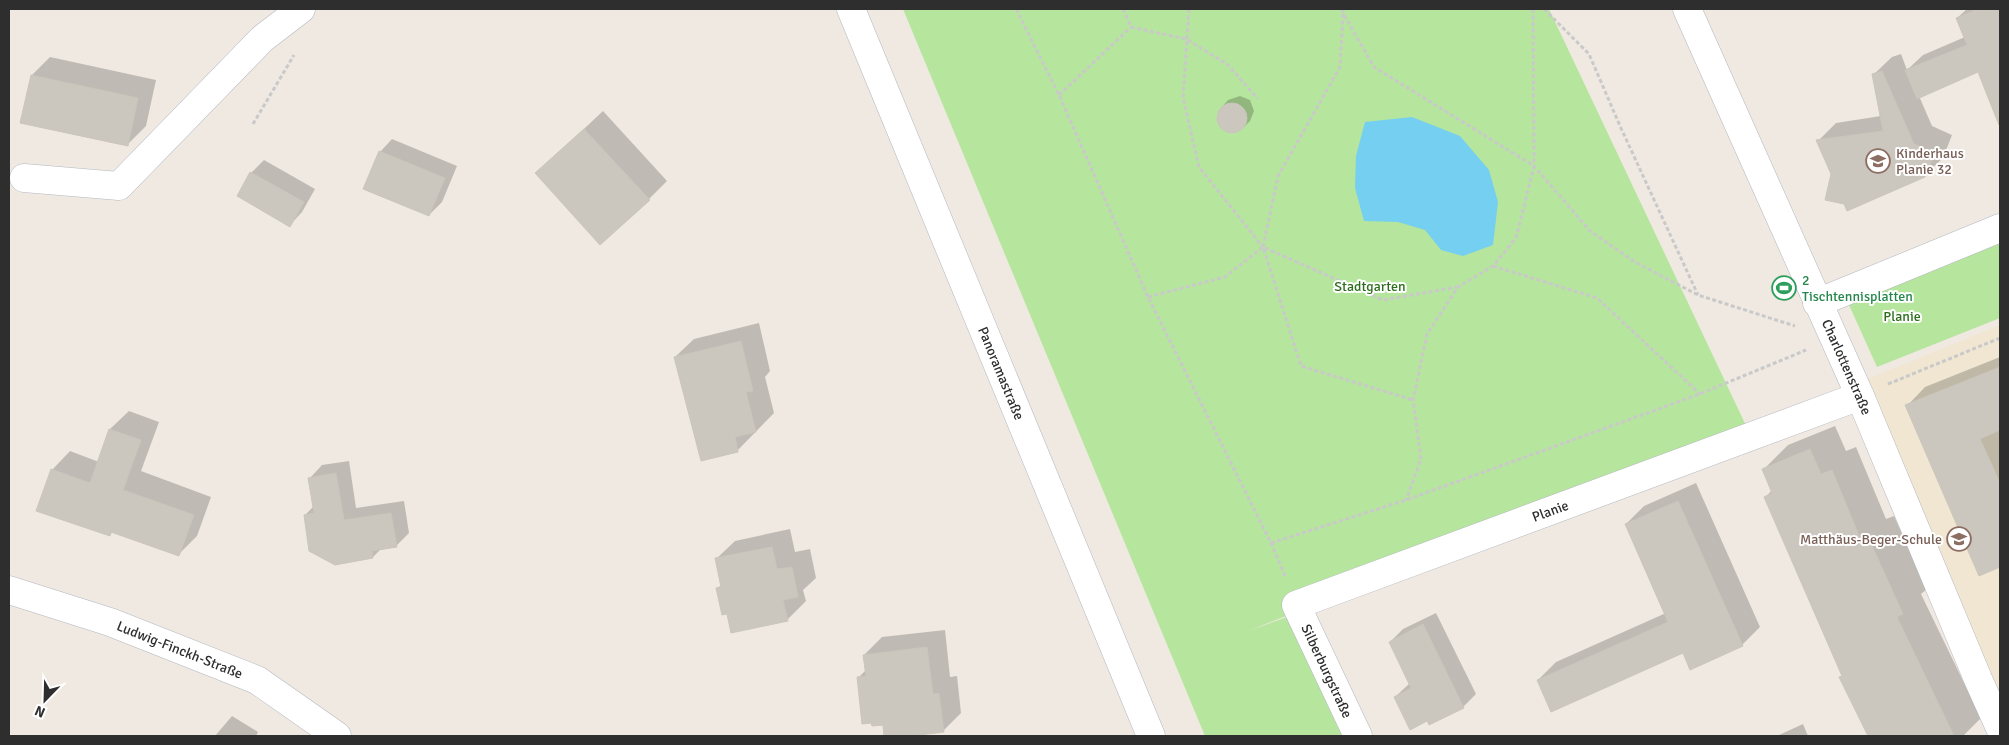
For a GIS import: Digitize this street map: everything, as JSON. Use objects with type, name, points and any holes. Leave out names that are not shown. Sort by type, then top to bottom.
[{"type":"street","points":[[24,178],[119,186],[262,39],[301,9]]},
{"type":"street","name":"Panoramastraße","points":[[851,9],[1151,736]]},
{"type":"street","name":"Charlottenstraße","points":[[1687,9],[1860,396],[2000,728]]},
{"type":"street","points":[[1817,303],[2000,228]]},
{"type":"street","name":"Planie","points":[[1296,605],[1860,396]]},
{"type":"street","name":"Ludwig-Finckh-Straße","points":[[9,590],[110,622],[258,680],[337,736]]},
{"type":"street","name":"Silberburgstraße","points":[[1296,605],[1358,736]]},
{"type":"path","points":[[1016,9],[1059,95],[1148,297],[1272,543],[1296,605]]},
{"type":"path","points":[[1123,9],[1131,27]]},
{"type":"path","points":[[1188,9],[1183,98],[1199,167],[1263,247],[1301,366],[1413,400]]},
{"type":"path","points":[[1263,247],[1384,300],[1458,287],[1493,266],[1516,238],[1534,166],[1533,9]]},
{"type":"path","points":[[1544,9],[1590,54],[1620,126],[1698,295]]},
{"type":"path","points":[[1148,297],[1225,277],[1263,247],[1278,176],[1340,67],[1343,11]]},
{"type":"path","points":[[1343,11],[1374,67],[1534,166],[1590,231],[1635,262],[1698,295],[1834,338]]},
{"type":"path","points":[[1059,95],[1131,27]]},
{"type":"path","points":[[1131,27],[1186,39],[1227,64],[1258,99]]},
{"type":"path","points":[[253,124],[299,47]]},
{"type":"path","points":[[1493,266],[1596,298],[1700,394]]},
{"type":"path","points":[[1406,500],[1421,460],[1413,400],[1427,334],[1458,287]]},
{"type":"path","points":[[1272,543],[1406,500],[1700,394],[1834,338]]},
{"type":"path","points":[[1860,396],[2000,338]]},
{"type":"shaded area","name":"Matthäus-Beger-Schule","points":[[2000,325],[2000,691],[1989,696],[1848,387]]},
{"type":"green space","name":"Stadtgarten","points":[[903,9],[1549,9],[1750,434],[1248,631],[1287,617],[1342,736],[1205,736]]},
{"type":"green space","name":"Planie","points":[[2000,236],[2000,318],[1877,367],[1845,296]]},
{"type":"water","points":[[1412,117],[1460,136],[1489,170],[1498,202],[1493,245],[1463,256],[1441,250],[1425,230],[1398,222],[1364,221],[1355,188],[1356,156],[1365,122]]},
{"type":"building","points":[[1978,9],[2000,9],[1999,125],[1978,72],[1917,99],[1905,70],[1967,45],[1956,18]]},
{"type":"building","name":"Kinderhaus Planie 32","points":[[1882,71],[1914,144],[1935,153],[1925,177],[1847,211],[1844,204],[1825,200],[1831,174],[1816,140],[1883,131],[1872,74]]},
{"type":"building","points":[[31,75],[138,98],[128,146],[20,123]]},
{"type":"building","points":[[1232,103],[1243,107],[1247,118],[1243,129],[1232,133],[1221,129],[1217,118],[1221,107]]},
{"type":"building","points":[[584,129],[650,200],[600,245],[535,173]]},
{"type":"building","points":[[379,151],[445,178],[429,216],[363,189]]},
{"type":"building","points":[[250,172],[304,202],[290,227],[237,196]]},
{"type":"building","points":[[741,341],[753,391],[746,392],[756,432],[735,437],[738,452],[701,461],[674,357]]},
{"type":"building","points":[[2000,367],[2000,430],[1980,439],[2000,483],[2000,567],[1979,576],[1905,405]]},
{"type":"building","points":[[109,429],[141,440],[123,490],[194,515],[179,556],[111,532],[110,536],[36,511],[51,469],[90,483]]},
{"type":"building","points":[[1810,449],[1821,474],[1832,470],[1862,543],[1869,539],[1903,614],[1897,617],[1954,736],[1868,736],[1839,677],[1842,676],[1764,497],[1772,493],[1762,469]]},
{"type":"building","points":[[336,473],[344,520],[391,513],[397,547],[372,551],[373,558],[335,565],[309,551],[304,515],[314,513],[308,478]]},
{"type":"building","points":[[1678,501],[1743,646],[1690,670],[1683,653],[1551,712],[1537,680],[1668,622],[1625,524]]},
{"type":"building","points":[[772,547],[777,569],[792,567],[798,597],[783,600],[788,621],[731,633],[727,614],[722,615],[716,588],[721,587],[715,558]]},
{"type":"building","points":[[1423,624],[1464,708],[1429,725],[1427,721],[1410,730],[1394,697],[1411,688],[1389,642]]},
{"type":"building","points":[[927,647],[933,694],[939,693],[944,732],[911,736],[884,736],[883,725],[872,726],[871,723],[862,724],[857,677],[866,676],[863,655]]},
{"type":"place","name":"Kinderhaus Planie 32","points":[[1878,161]]},
{"type":"place","name":"2 Tischtennisplatten","points":[[1784,288]]},
{"type":"place","name":"Matthäus-Beger-Schule","points":[[1959,539]]}]
